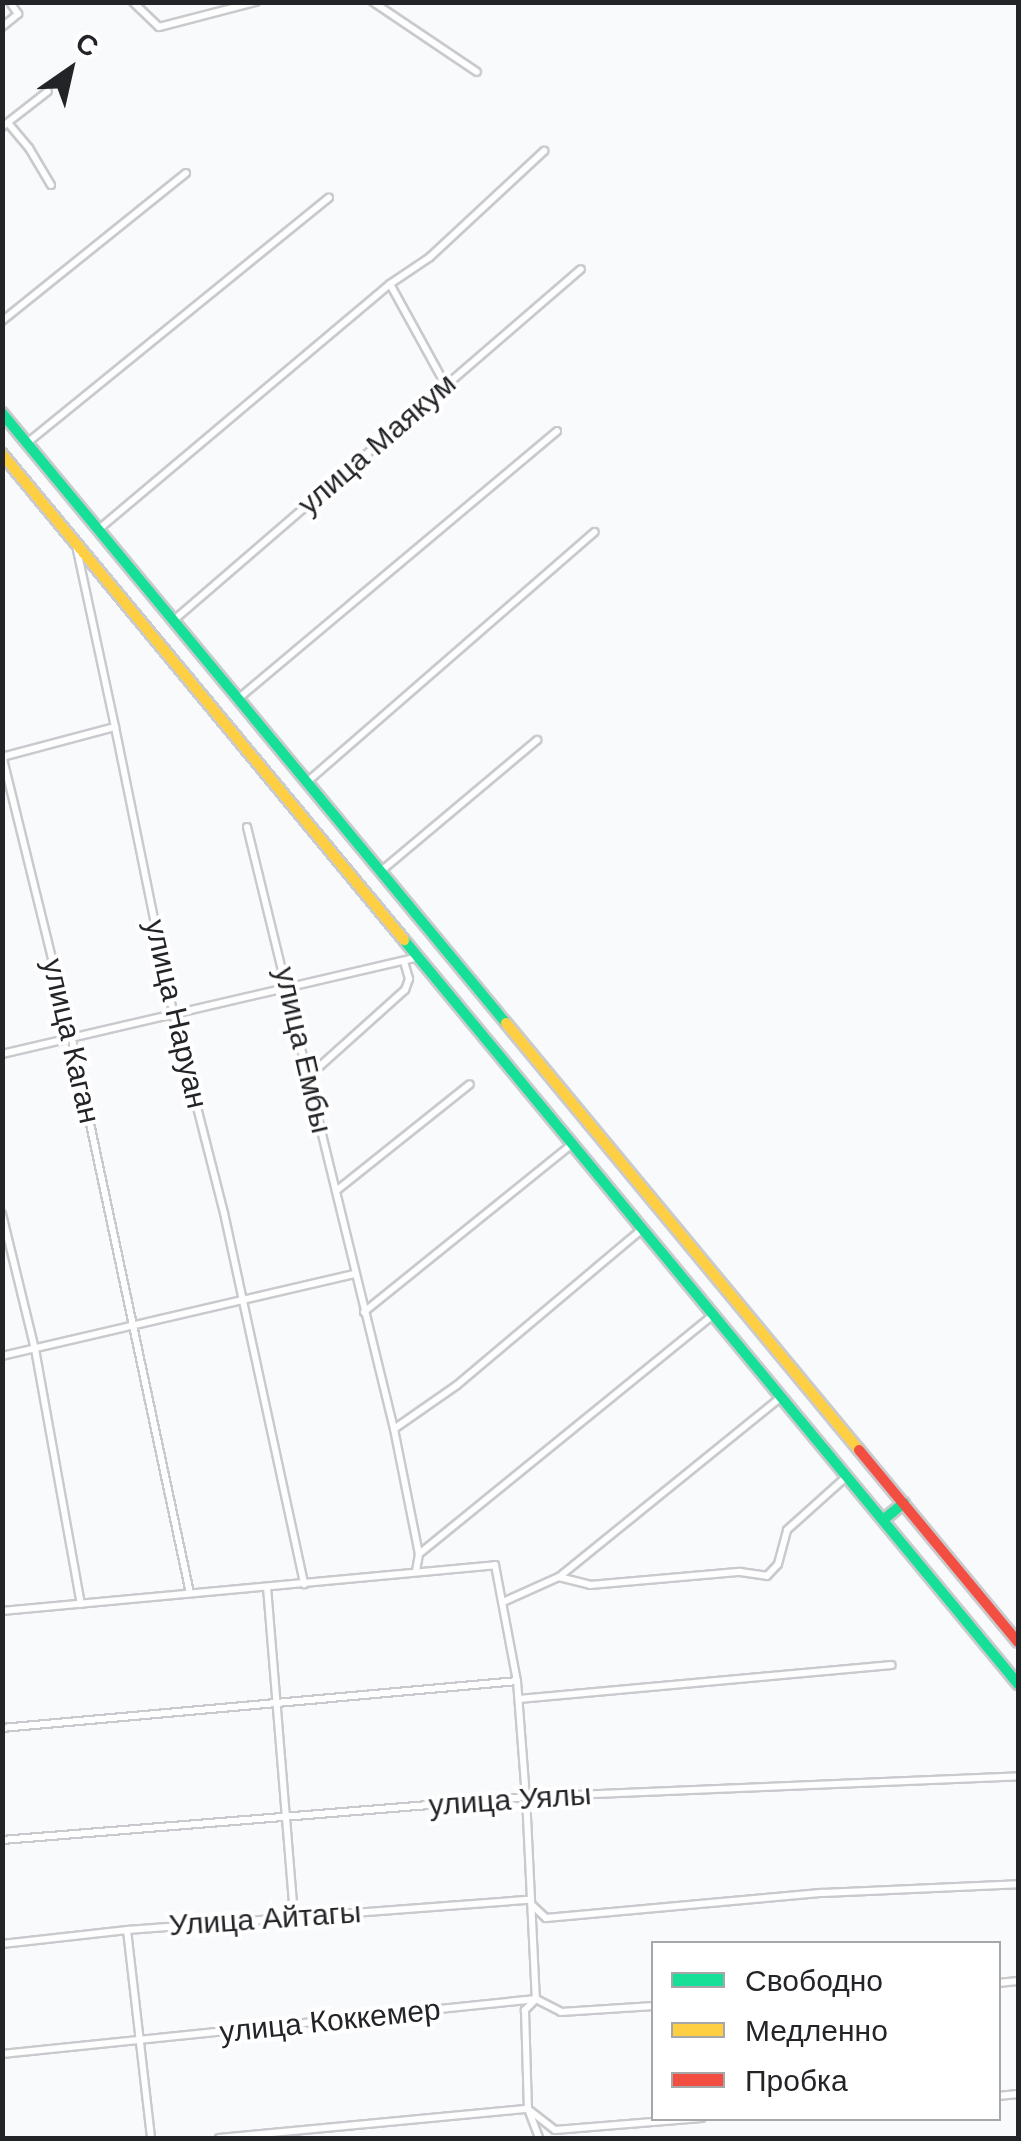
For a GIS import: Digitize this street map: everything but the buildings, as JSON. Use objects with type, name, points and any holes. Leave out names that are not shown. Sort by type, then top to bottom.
[{"type":"main road","points":[[2,413],[1018,1642]]},
{"type":"main road","points":[[2,454],[1018,1684]]},
{"type":"main road","points":[[315,830],[334,814]]},
{"type":"main road","points":[[883,1520],[904,1504]]},
{"type":"street","points":[[2,27],[18,14],[10,2]]},
{"type":"street","points":[[133,2],[160,27],[256,2]]},
{"type":"street","points":[[373,2],[477,72]]},
{"type":"street","points":[[48,91],[5,125],[30,148],[51,185]]},
{"type":"street","points":[[99,529],[390,284],[430,257],[544,151]]},
{"type":"street","points":[[2,320],[186,173]]},
{"type":"street","points":[[28,443],[329,198]]},
{"type":"street","name":"улица Маякум","points":[[174,620],[581,269]]},
{"type":"street","points":[[390,284],[445,384]]},
{"type":"street","points":[[238,698],[558,431]]},
{"type":"street","points":[[308,782],[595,532]]},
{"type":"street","name":"улица Наруан","points":[[76,544],[174,1013],[243,1300],[304,1584]]},
{"type":"street","points":[[3,756],[115,727]]},
{"type":"street","points":[[381,871],[537,740]]},
{"type":"street","name":"улица Каган","points":[[3,756],[72,1039],[190,1593]]},
{"type":"street","name":"улица Ембы","points":[[247,827],[394,1430],[419,1554]]},
{"type":"street","points":[[2,1054],[421,957]]},
{"type":"street","points":[[309,1076],[405,990],[409,979],[404,962]]},
{"type":"street","points":[[336,1192],[470,1084]]},
{"type":"street","points":[[364,1312],[572,1144]]},
{"type":"street","points":[[2,1214],[35,1350],[81,1604]]},
{"type":"street","points":[[394,1430],[458,1384],[642,1229]]},
{"type":"street","points":[[2,1356],[134,1329],[355,1274]]},
{"type":"street","points":[[416,1571],[419,1554],[713,1315]]},
{"type":"street","points":[[503,1602],[558,1577],[780,1398]]},
{"type":"street","points":[[558,1577],[590,1586],[740,1572],[767,1576],[778,1564],[787,1530],[846,1477]]},
{"type":"street","points":[[2,1611],[495,1565],[519,1699],[536,1998],[526,2010],[528,2109],[539,2138]]},
{"type":"street","points":[[267,1587],[294,1917]]},
{"type":"street","points":[[519,1699],[891,1664]]},
{"type":"street","points":[[2,1728],[517,1682]]},
{"type":"street","name":"улица Уялы","points":[[2,1840],[526,1797],[1018,1776]]},
{"type":"street","points":[[529,1900],[536,1913],[546,1918],[823,1893],[1018,1884]]},
{"type":"street","name":"Улица Айтагы","points":[[2,1944],[127,1930],[529,1900]]},
{"type":"street","points":[[127,1930],[151,2138]]},
{"type":"street","name":"улица Коккемер","points":[[2,2054],[536,1998],[561,2012],[651,2006]]},
{"type":"street","points":[[220,2138],[528,2109],[555,2130],[665,2121]]},
{"type":"traffic: fast","points":[[2,413],[506,1023]]},
{"type":"traffic: fast","points":[[404,940],[1018,1684]]},
{"type":"traffic: fast","points":[[883,1520],[904,1503]]},
{"type":"traffic: slow","points":[[2,454],[404,940]]},
{"type":"traffic: slow","points":[[506,1023],[859,1450]]},
{"type":"traffic: jam","points":[[859,1450],[1018,1642]]}]
